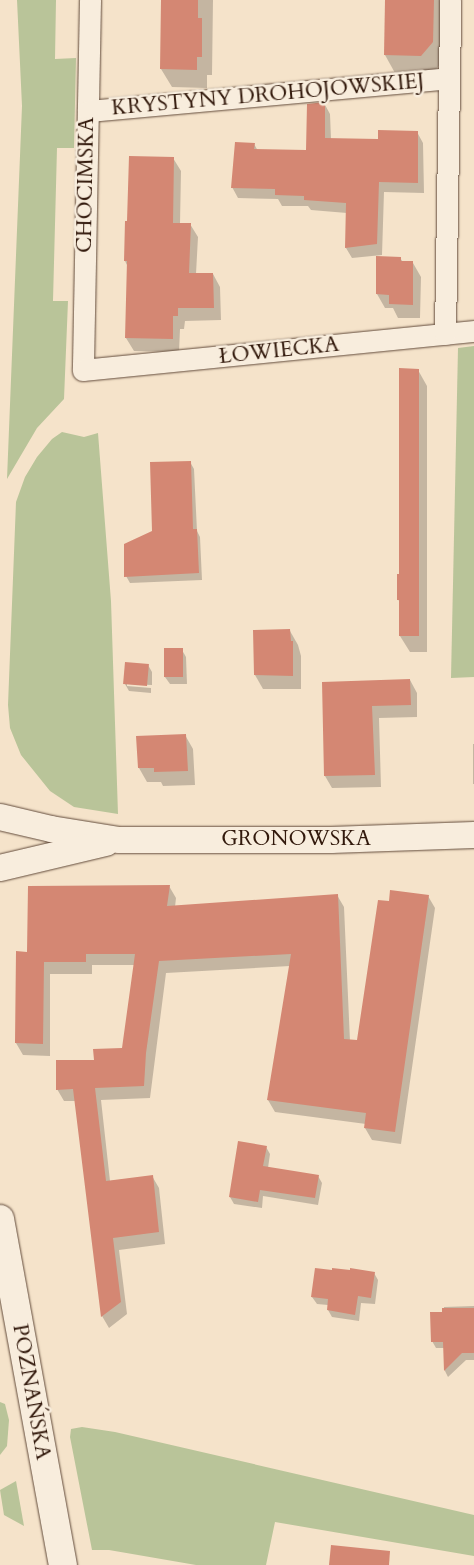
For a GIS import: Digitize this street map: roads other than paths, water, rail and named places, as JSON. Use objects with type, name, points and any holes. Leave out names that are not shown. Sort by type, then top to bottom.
[{"type":"main road","name":"POZNAŃSKA","points":[[0,1219],[63,1565]]},
{"type":"street","name":"CHOCIMSKA","points":[[83,370],[90,0]]},
{"type":"street","points":[[446,334],[450,0]]},
{"type":"street","name":"KRYSTYNY DROHOJOWSKIEJ","points":[[88,111],[448,78]]},
{"type":"street","name":"ŁOWIECKA","points":[[83,370],[131,367],[474,331]]},
{"type":"street","name":"GRONOWSKA","points":[[0,817],[51,829],[118,840],[331,840],[474,835]]},
{"type":"street","name":"GRONOWSKA","points":[[0,868],[118,840]]}]
